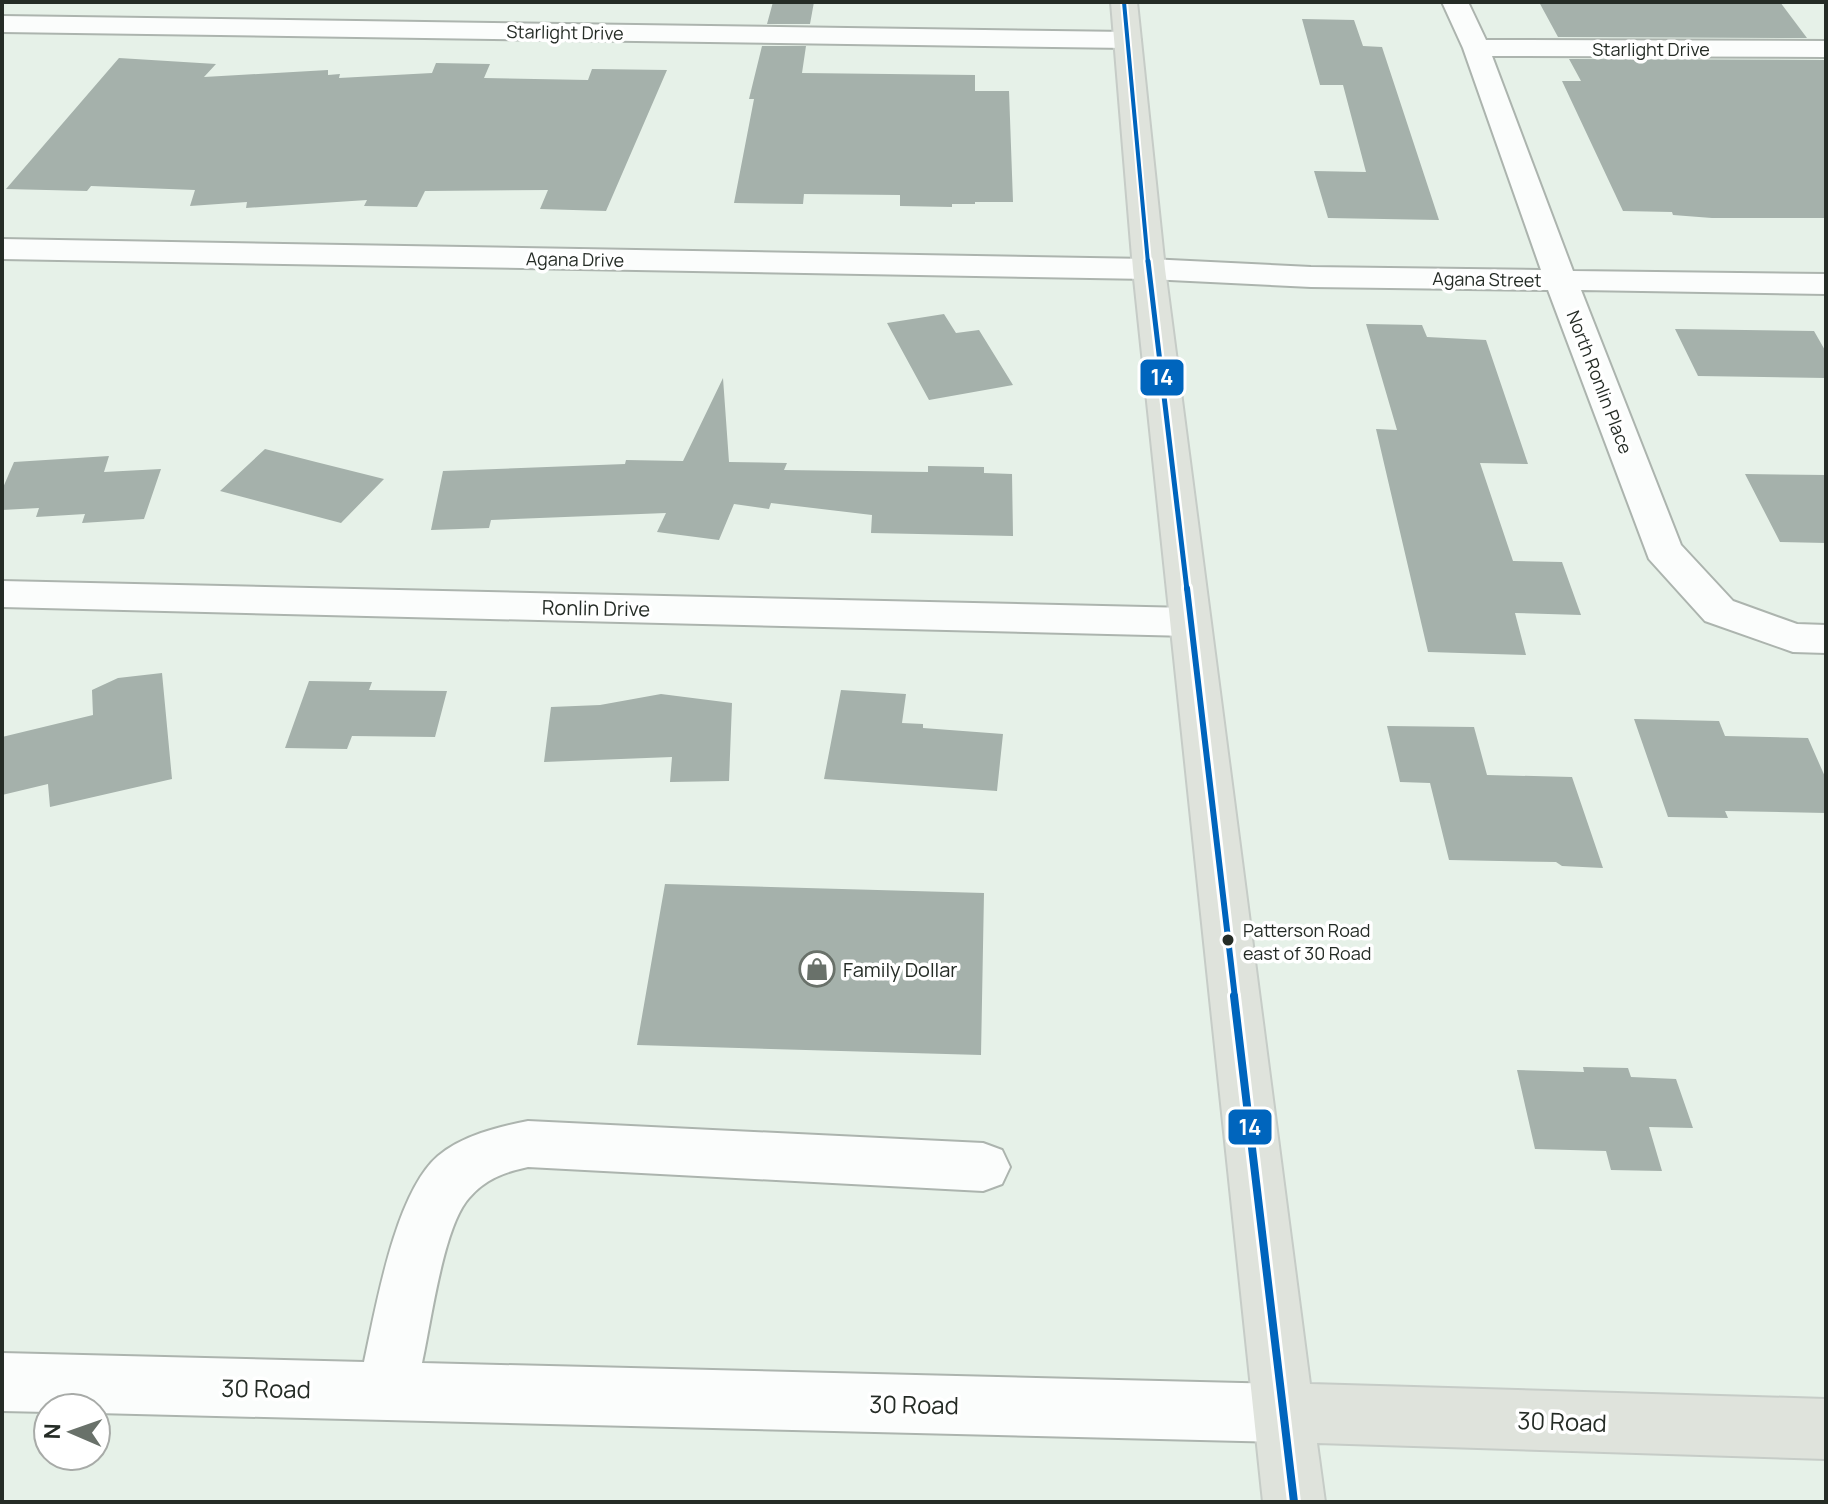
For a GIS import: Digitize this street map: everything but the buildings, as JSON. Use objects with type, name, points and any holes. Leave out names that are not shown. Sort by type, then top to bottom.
[{"type":"main road","points":[[1126,21],[1149,269],[1189,622],[1294,1502]]},
{"type":"main road","name":"30 Road","points":[[1284,1413],[1826,1429]]},
{"type":"street","name":"North Ronlin Place","points":[[1455,2],[1476,48],[1504,131],[1663,550],[1719,611],[1793,638],[1826,639]]},
{"type":"street","name":"Starlight Drive","points":[[2,24],[1126,21]]},
{"type":"street","name":"Starlight Drive","points":[[1476,48],[1826,49]]},
{"type":"street","name":"Agana Drive","points":[[2,249],[1149,269]]},
{"type":"street","name":"Agana Street","points":[[1149,269],[1311,277],[1826,284]]},
{"type":"street","name":"Ronlin Drive","points":[[2,594],[1189,622]]},
{"type":"street","points":[[387,1390],[429,1215],[446,1185],[469,1163],[497,1150],[528,1144],[983,1167]]},
{"type":"street","name":"30 Road","points":[[2,1382],[1284,1413]]},
{"type":"transit line","name":"14","points":[[1124,2],[1149,269],[1294,1502]]},
{"type":"place","name":"Patterson Road east of 30 Road","points":[[1228,940]]},
{"type":"place","name":"Family Dollar","points":[[817,969]]}]
